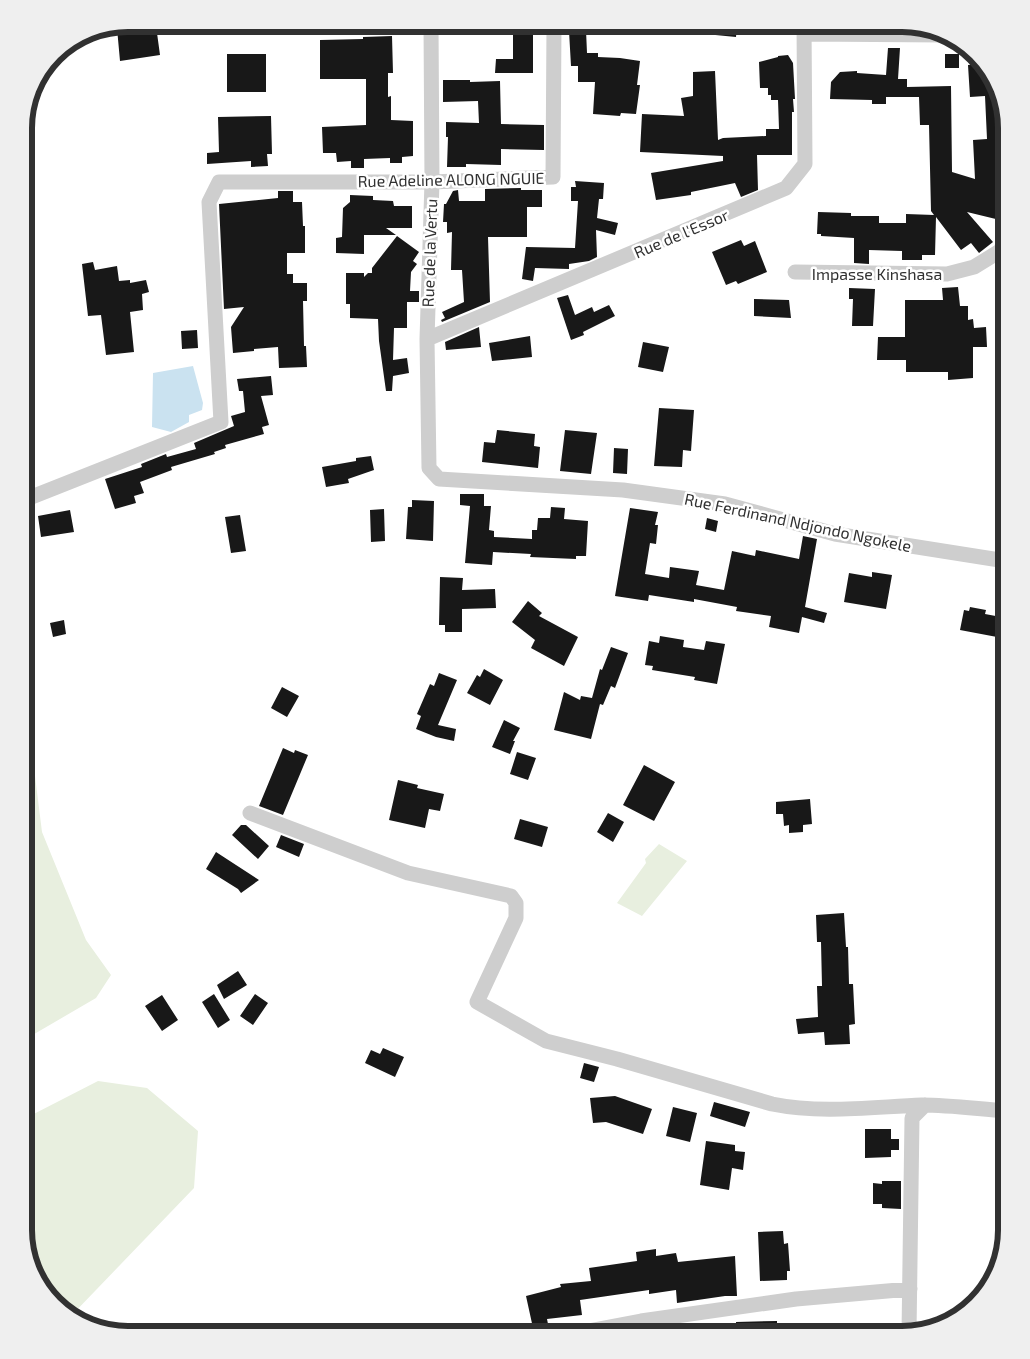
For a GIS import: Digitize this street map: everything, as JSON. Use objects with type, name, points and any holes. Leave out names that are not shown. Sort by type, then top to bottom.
[{"type":"street","name":"Rue de la Vertu","points":[[431,32],[432,182],[427,339],[429,468],[438,479]]},
{"type":"street","name":"Rue Adeline ALONG NGUIE","points":[[33,497],[221,422],[209,202],[220,182],[432,182],[553,178],[554,33]]},
{"type":"street","name":"Rue de l'Essor","points":[[427,339],[786,188],[804,164],[804,33]]},
{"type":"street","points":[[898,33],[917,34]]},
{"type":"street","name":"Impasse Kinshasa","points":[[795,272],[947,274],[974,267],[998,252]]},
{"type":"street","name":"Rue Ferdinand Ndjondo Ngokele","points":[[438,479],[623,490],[725,504],[835,534],[998,561]]},
{"type":"street","points":[[250,813],[408,872],[511,896],[517,909],[516,918],[477,1002],[546,1042],[617,1059],[790,1108],[814,1109],[925,1105],[998,1110]]},
{"type":"street","points":[[910,1326],[912,1118],[925,1105]]},
{"type":"street","points":[[615,1326],[796,1299],[910,1288]]},
{"type":"green space","points":[[32,755],[42,832],[86,940],[111,975],[96,998],[32,1035]]},
{"type":"green space","points":[[659,844],[687,861],[642,916],[617,903],[646,863],[645,859]]},
{"type":"green space","points":[[98,1081],[147,1088],[198,1131],[194,1188],[76,1311],[65,1303],[49,1284],[42,1273],[33,1243],[32,1115]]},
{"type":"water","points":[[193,366],[203,403],[202,410],[189,415],[189,422],[171,432],[152,427],[153,373]]},
{"type":"building","points":[[164,32],[157,33],[160,55],[120,61],[117,33]]},
{"type":"building","points":[[507,32],[545,33],[533,34],[533,73],[495,73],[496,59],[513,59],[513,34],[507,35]]},
{"type":"building","points":[[569,33],[586,33],[587,53],[598,53],[598,57],[640,61],[637,85],[640,85],[636,114],[621,113],[620,116],[593,114],[595,82],[578,82],[578,66],[571,66]]},
{"type":"building","points":[[705,33],[736,33],[736,37]]},
{"type":"building","points":[[392,36],[393,73],[388,73],[388,97],[391,96],[391,120],[413,121],[413,156],[402,157],[402,163],[390,163],[390,158],[364,159],[364,168],[351,168],[351,161],[337,162],[336,153],[323,153],[322,127],[366,125],[366,79],[320,79],[320,40]]},
{"type":"building","points":[[888,48],[900,48],[898,79],[907,79],[907,87],[951,86],[952,172],[975,179],[973,140],[987,139],[985,96],[970,97],[968,65],[974,65],[988,86],[997,116],[998,129],[998,220],[967,212],[993,242],[979,253],[971,243],[961,250],[936,217],[935,255],[922,255],[922,260],[902,260],[902,251],[869,250],[869,264],[854,263],[854,238],[821,236],[821,234],[817,234],[818,212],[851,213],[851,216],[879,216],[879,223],[906,223],[906,214],[934,215],[931,211],[929,125],[920,125],[919,97],[886,97],[886,104],[872,104],[872,100],[830,99],[831,82],[840,72],[857,71],[857,73],[886,75]]},
{"type":"building","points":[[227,54],[266,54],[266,92],[227,92]]},
{"type":"building","points":[[945,54],[959,54],[959,68],[945,68]]},
{"type":"building","points":[[788,55],[793,63],[795,99],[793,99],[794,112],[792,112],[792,155],[757,155],[758,190],[741,197],[735,183],[691,192],[691,195],[656,200],[651,173],[723,161],[723,156],[640,152],[642,114],[684,116],[681,98],[693,96],[693,72],[715,71],[718,140],[723,138],[766,136],[766,129],[779,129],[778,100],[771,100],[771,95],[768,95],[768,88],[760,88],[759,62]]},
{"type":"building","points":[[443,80],[470,80],[470,82],[500,81],[501,124],[544,125],[544,150],[501,149],[501,165],[466,164],[466,167],[447,167],[448,137],[446,137],[446,122],[479,123],[478,101],[443,102]]},
{"type":"building","points":[[271,116],[272,154],[267,154],[268,166],[251,167],[251,161],[207,164],[207,153],[219,152],[218,117]]},
{"type":"building","points":[[575,181],[604,183],[603,199],[599,199],[597,218],[618,223],[615,235],[596,230],[597,257],[589,261],[569,264],[569,269],[535,268],[533,281],[522,279],[526,247],[575,248],[578,201],[571,201],[571,187],[576,187]]},
{"type":"building","points":[[521,188],[521,190],[542,190],[542,207],[527,207],[527,237],[488,237],[490,302],[442,322],[441,320],[445,318],[442,312],[464,302],[462,270],[451,270],[452,232],[447,233],[447,222],[443,222],[444,204],[446,204],[453,191],[458,190],[459,201],[485,201],[485,189]]},
{"type":"building","points":[[278,191],[293,191],[293,202],[302,202],[303,226],[305,226],[305,253],[287,253],[287,274],[293,274],[293,283],[307,283],[307,301],[303,301],[304,346],[306,346],[307,367],[279,368],[278,347],[233,353],[231,327],[244,307],[224,309],[219,204],[278,198]]},
{"type":"building","points":[[350,195],[373,196],[373,200],[393,201],[394,206],[412,206],[412,228],[386,228],[396,235],[364,235],[364,254],[336,253],[336,238],[342,237],[343,208],[350,202]]},
{"type":"building","points":[[397,236],[419,252],[413,261],[417,264],[411,272],[410,291],[419,291],[419,302],[407,302],[407,328],[394,328],[393,360],[407,358],[409,373],[393,376],[392,391],[386,391],[378,319],[350,318],[350,304],[346,304],[346,273],[364,273],[364,277],[368,273],[372,273],[372,268]]},
{"type":"building","points":[[741,240],[744,246],[755,241],[767,272],[738,284],[736,281],[726,285],[712,252]]},
{"type":"building","points":[[93,262],[95,270],[117,266],[119,281],[130,280],[130,283],[146,280],[149,292],[142,294],[143,310],[130,312],[134,352],[106,355],[101,315],[88,316],[82,264]]},
{"type":"building","points":[[958,287],[960,306],[968,306],[968,320],[973,319],[974,328],[986,327],[987,347],[973,347],[973,378],[948,380],[948,372],[906,372],[906,360],[877,360],[878,337],[905,337],[905,300],[943,300],[942,288]]},
{"type":"building","points":[[849,288],[875,289],[873,326],[852,326],[853,299],[849,299]]},
{"type":"building","points":[[568,295],[575,315],[592,307],[594,312],[609,305],[615,316],[583,332],[584,335],[571,340],[557,298]]},
{"type":"building","points":[[754,299],[789,300],[791,318],[754,316]]},
{"type":"building","points":[[479,327],[481,347],[446,350],[445,342]]},
{"type":"building","points":[[197,330],[198,348],[182,349],[181,331]]},
{"type":"building","points":[[530,336],[532,357],[492,361],[489,343]]},
{"type":"building","points":[[643,342],[669,347],[663,372],[638,367]]},
{"type":"building","points":[[271,376],[273,395],[261,396],[269,425],[262,427],[264,434],[225,445],[226,448],[214,452],[215,454],[171,467],[172,470],[140,482],[144,493],[134,496],[136,503],[115,509],[105,479],[142,467],[141,464],[166,454],[167,457],[196,449],[194,443],[234,426],[231,416],[245,412],[243,391],[239,391],[237,379]]},
{"type":"building","points":[[659,408],[694,410],[691,451],[683,450],[682,467],[654,466]]},
{"type":"building","points":[[497,430],[535,434],[534,446],[540,447],[538,468],[482,462],[484,442],[495,443]]},
{"type":"building","points":[[565,430],[597,433],[591,474],[560,471]]},
{"type":"building","points":[[614,448],[628,449],[627,474],[613,473]]},
{"type":"building","points":[[371,456],[374,470],[348,479],[349,483],[326,487],[322,467],[356,461],[356,458]]},
{"type":"building","points":[[460,494],[484,494],[484,506],[491,506],[489,530],[494,531],[494,537],[532,539],[532,530],[537,530],[538,518],[550,518],[551,507],[565,508],[564,519],[588,521],[586,556],[576,556],[576,559],[530,557],[531,554],[493,552],[492,565],[465,563],[470,506],[460,505]]},
{"type":"building","points":[[412,500],[434,501],[433,541],[406,539],[408,507],[412,507]]},
{"type":"building","points":[[630,508],[658,512],[655,525],[658,525],[656,544],[650,543],[645,574],[669,578],[670,567],[699,571],[696,585],[724,590],[732,551],[755,556],[756,550],[799,559],[803,536],[817,539],[805,607],[827,613],[824,623],[802,617],[799,633],[769,627],[771,616],[736,611],[737,607],[694,599],[694,602],[649,595],[648,601],[615,596]]},
{"type":"building","points":[[384,509],[385,541],[371,542],[370,510]]},
{"type":"building","points":[[70,510],[74,532],[41,537],[38,516]]},
{"type":"building","points":[[240,515],[246,551],[231,553],[225,517]]},
{"type":"building","points":[[707,518],[718,521],[716,532],[705,529]]},
{"type":"building","points":[[872,572],[892,575],[886,609],[844,602],[849,573],[872,577]]},
{"type":"building","points":[[440,577],[463,578],[462,590],[495,589],[496,608],[462,609],[462,632],[445,632],[445,625],[439,625]]},
{"type":"building","points":[[528,601],[542,613],[539,616],[578,637],[564,666],[531,648],[535,640],[512,622]]},
{"type":"building","points":[[970,607],[986,610],[985,614],[998,616],[997,637],[960,630],[964,610],[969,611]]},
{"type":"building","points":[[64,620],[66,634],[53,637],[50,623]]},
{"type":"building","points":[[660,636],[684,640],[683,647],[704,650],[706,641],[725,644],[717,684],[694,680],[695,677],[652,670],[653,666],[645,665],[649,641],[659,643]]},
{"type":"building","points":[[611,647],[628,653],[615,688],[611,686],[603,705],[600,704],[591,739],[554,730],[564,692],[580,700],[581,696],[592,698],[600,669],[602,670]]},
{"type":"building","points":[[484,669],[503,680],[490,705],[467,693],[477,675],[480,677]]},
{"type":"building","points":[[439,673],[457,680],[438,725],[456,729],[454,741],[436,737],[416,729],[421,716],[417,714],[430,684],[434,686]]},
{"type":"building","points":[[282,687],[299,696],[287,717],[271,708]]},
{"type":"building","points":[[504,720],[520,728],[513,741],[515,741],[510,754],[492,747]]},
{"type":"building","points":[[283,748],[294,753],[295,750],[308,755],[283,815],[259,806]]},
{"type":"building","points":[[517,752],[536,758],[528,780],[510,774]]},
{"type":"building","points":[[644,765],[675,782],[654,821],[623,805]]},
{"type":"building","points":[[398,780],[418,785],[417,788],[444,794],[440,811],[429,809],[425,828],[389,820]]},
{"type":"building","points":[[810,799],[812,824],[803,825],[803,832],[789,833],[789,825],[784,826],[783,814],[776,814],[776,802]]},
{"type":"building","points":[[608,813],[624,822],[613,842],[597,832]]},
{"type":"building","points":[[520,819],[548,827],[542,847],[514,839]]},
{"type":"building","points":[[241,825],[246,825],[269,846],[258,859],[232,835]]},
{"type":"building","points":[[281,835],[304,844],[299,857],[276,847]]},
{"type":"building","points":[[216,852],[259,880],[241,893],[238,889],[206,869]]},
{"type":"building","points":[[844,913],[846,947],[848,947],[849,984],[853,984],[855,1024],[849,1025],[850,1044],[825,1045],[824,1032],[798,1034],[796,1019],[818,1017],[817,986],[822,986],[821,942],[817,942],[816,915]]},
{"type":"building","points":[[238,971],[247,985],[224,999],[217,985]]},
{"type":"building","points":[[214,994],[230,1020],[218,1028],[202,1002]]},
{"type":"building","points":[[255,994],[268,1003],[253,1025],[240,1016]]},
{"type":"building","points":[[162,995],[178,1020],[162,1031],[145,1006]]},
{"type":"building","points":[[383,1048],[404,1057],[395,1077],[365,1063],[371,1050],[380,1054]]},
{"type":"building","points":[[584,1063],[599,1067],[594,1082],[580,1078]]},
{"type":"building","points":[[615,1096],[652,1109],[643,1134],[606,1122],[593,1123],[590,1098]]},
{"type":"building","points":[[714,1102],[750,1112],[745,1127],[710,1116]]},
{"type":"building","points":[[673,1107],[697,1113],[690,1142],[666,1136]]},
{"type":"building","points":[[865,1129],[891,1129],[891,1139],[899,1139],[899,1150],[891,1150],[891,1157],[865,1158]]},
{"type":"building","points":[[706,1141],[735,1145],[735,1151],[745,1152],[743,1170],[732,1168],[729,1190],[700,1185]]},
{"type":"building","points":[[882,1181],[901,1181],[901,1209],[882,1208],[882,1204],[873,1204],[873,1183],[882,1184]]},
{"type":"building","points":[[783,1231],[784,1244],[788,1243],[790,1271],[787,1271],[787,1280],[760,1281],[758,1232]]},
{"type":"building","points":[[656,1249],[656,1256],[676,1253],[678,1262],[735,1256],[737,1296],[677,1303],[676,1290],[649,1294],[649,1290],[580,1300],[582,1315],[547,1319],[548,1324],[533,1326],[526,1296],[561,1287],[560,1284],[591,1281],[589,1268],[637,1261],[636,1252]]},
{"type":"building","points":[[777,1321],[777,1326],[736,1326],[736,1322]]}]
